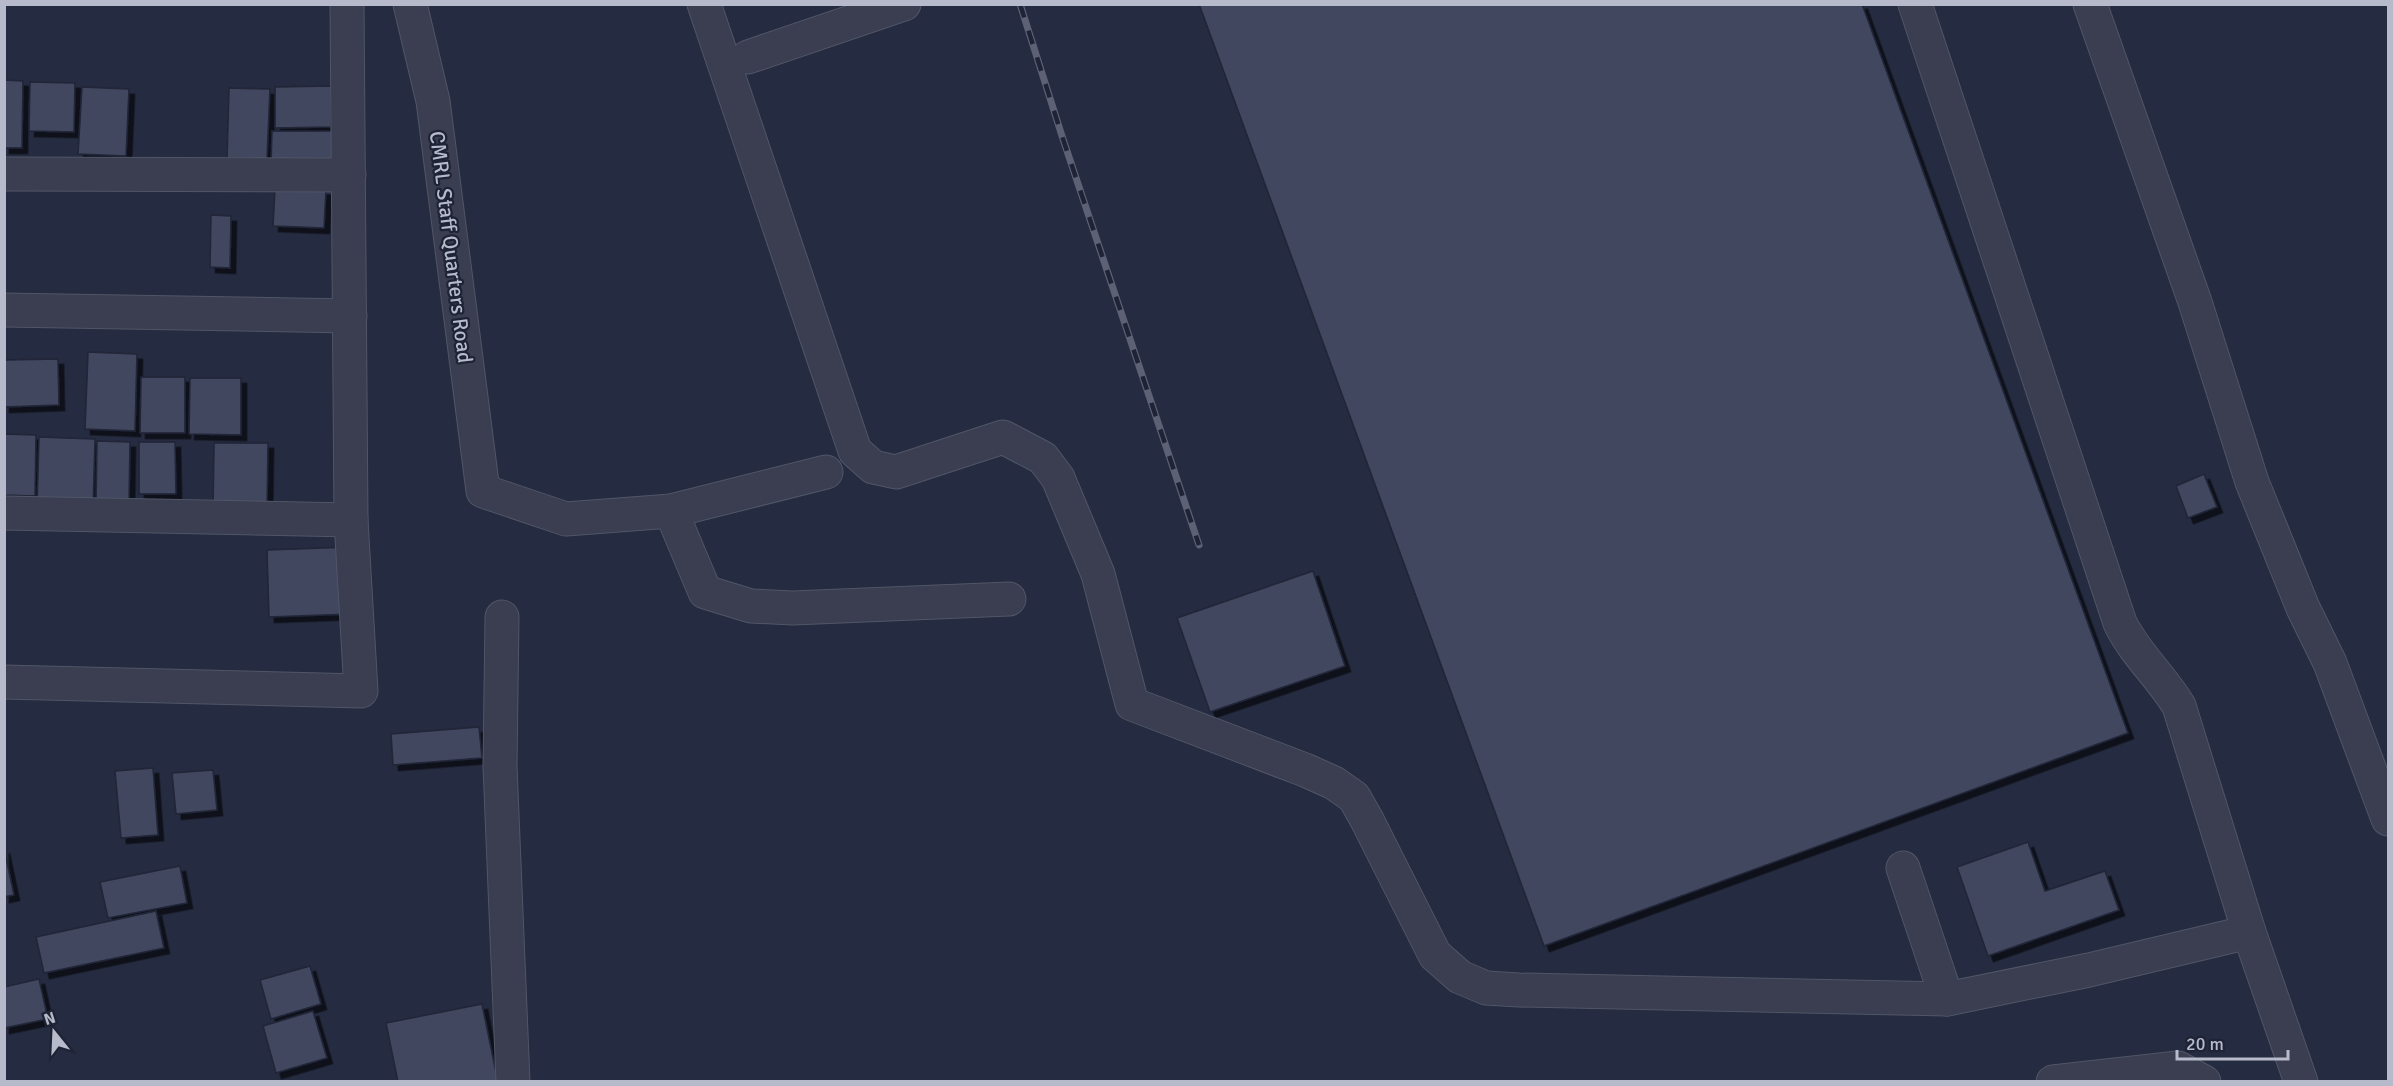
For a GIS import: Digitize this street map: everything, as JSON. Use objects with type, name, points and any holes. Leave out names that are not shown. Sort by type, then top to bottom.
[{"type":"street","points":[[4,682],[361,691],[351,520],[347,4]]},
{"type":"street","name":"CMRL Staff Quarters Road","points":[[410,4],[433,101],[483,491],[566,519],[671,510]]},
{"type":"street","points":[[704,4],[855,451],[873,467],[896,472],[1003,437],[1043,458],[1058,478],[1098,574],[1132,704],[1305,770],[1334,783],[1354,797],[1435,955],[1460,977],[1486,988],[1519,990],[1947,999],[2089,970],[2249,932]]},
{"type":"street","points":[[748,57],[904,4]]},
{"type":"street","points":[[1915,4],[2120,623],[2135,649],[2171,692],[2179,706],[2249,932],[2301,1082]]},
{"type":"street","points":[[2090,4],[2195,302],[2252,483],[2303,608],[2330,663],[2388,819]]},
{"type":"street","points":[[4,174],[349,175]]},
{"type":"street","points":[[4,310],[350,316]]},
{"type":"street","points":[[826,472],[671,510],[705,592],[751,606],[830,607],[1009,599]]},
{"type":"street","points":[[4,513],[351,520]]},
{"type":"street","points":[[502,617],[500,766],[513,1082]]},
{"type":"street","points":[[1903,868],[1947,999]]},
{"type":"street","points":[[2053,1082],[2178,1068],[2204,1079],[2204,1082]]},
{"type":"building","points":[[1199,4],[1862,4],[2128,733],[1544,946]]},
{"type":"building","points":[[4,80],[23,81],[22,148],[4,148]]},
{"type":"building","points":[[30,82],[75,83],[74,132],[29,131]]},
{"type":"building","points":[[331,86],[331,127],[275,128],[275,87]]},
{"type":"building","points":[[82,87],[129,89],[126,156],[78,154]]},
{"type":"building","points":[[229,88],[270,89],[267,159],[227,158]]},
{"type":"building","points":[[272,131],[339,131],[339,164],[271,164]]},
{"type":"building","points":[[275,188],[326,190],[324,228],[273,226]]},
{"type":"building","points":[[211,215],[231,216],[230,268],[210,267]]},
{"type":"building","points":[[88,352],[137,354],[135,431],[85,429]]},
{"type":"building","points":[[58,359],[59,405],[4,407],[4,360]]},
{"type":"building","points":[[141,377],[185,377],[185,433],[140,433]]},
{"type":"building","points":[[190,378],[241,378],[241,435],[189,434]]},
{"type":"building","points":[[4,434],[36,435],[35,496],[4,495]]},
{"type":"building","points":[[39,437],[95,439],[93,508],[37,508]]},
{"type":"building","points":[[97,441],[130,442],[129,504],[96,503]]},
{"type":"building","points":[[139,442],[175,442],[176,494],[139,494]]},
{"type":"building","points":[[214,443],[268,443],[267,510],[213,510]]},
{"type":"building","points":[[2204,474],[2217,507],[2188,518],[2176,486]]},
{"type":"building","points":[[350,547],[352,614],[269,617],[267,550]]},
{"type":"building","points":[[1313,571],[1345,666],[1210,712],[1177,618]]},
{"type":"building","points":[[479,727],[482,758],[393,765],[391,734]]},
{"type":"building","points":[[153,768],[158,835],[121,838],[115,771]]},
{"type":"building","points":[[213,770],[217,810],[176,814],[172,773]]},
{"type":"building","points":[[2028,842],[2045,891],[2105,871],[2119,910],[1988,956],[1957,867]]},
{"type":"building","points":[[4,848],[14,895],[4,897]]},
{"type":"building","points":[[180,866],[187,903],[108,918],[100,882]]},
{"type":"building","points":[[156,911],[164,948],[44,973],[36,937]]},
{"type":"building","points":[[310,966],[321,1004],[271,1019],[260,980]]},
{"type":"building","points":[[39,979],[48,1019],[4,1028],[4,987]]},
{"type":"building","points":[[482,1004],[498,1082],[398,1082],[386,1023]]},
{"type":"building","points":[[313,1011],[327,1058],[276,1073],[263,1026]]},
{"type":"railway","points":[[1020,4],[1199,545]]}]
